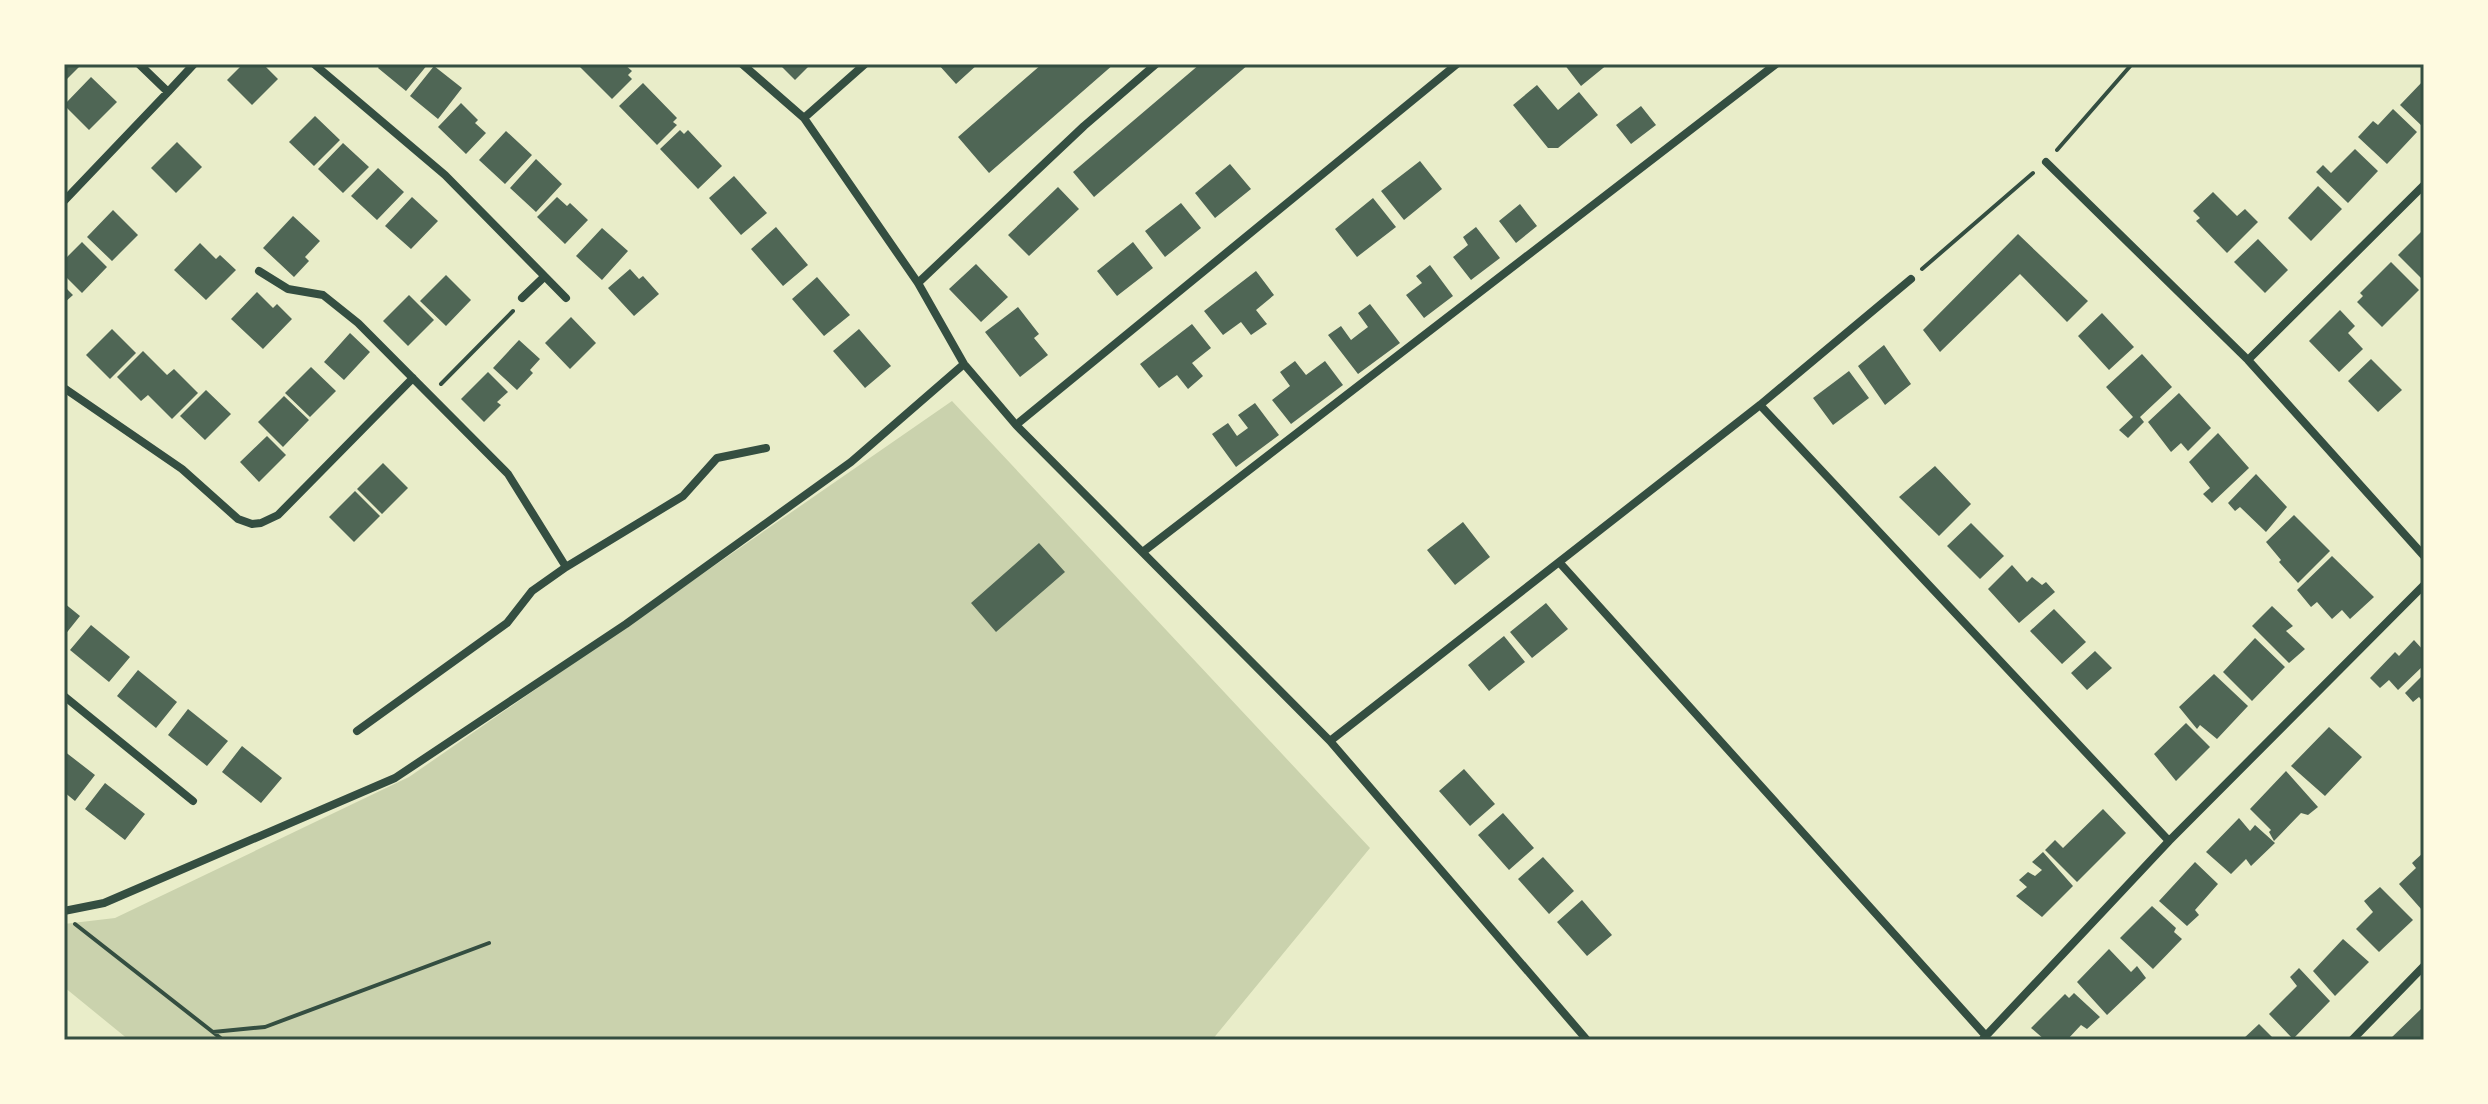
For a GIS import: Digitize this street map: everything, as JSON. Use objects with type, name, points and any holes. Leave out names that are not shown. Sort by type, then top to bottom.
[{"type":"street","points":[[139,64],[168,92]]},
{"type":"street","points":[[64,201],[194,64]]},
{"type":"street","points":[[314,64],[445,175],[566,298]]},
{"type":"street","points":[[742,64],[804,118],[918,283],[964,364],[1016,425],[1330,741],[1587,1040]]},
{"type":"street","points":[[804,118],[865,64]]},
{"type":"street","points":[[918,283],[1084,126],[1156,64]]},
{"type":"street","points":[[1016,425],[1457,64]]},
{"type":"street","points":[[1144,551],[1776,64]]},
{"type":"street","points":[[2046,162],[2248,360],[2424,556]]},
{"type":"street","points":[[2248,360],[2424,185]]},
{"type":"street","points":[[259,271],[288,289],[323,295],[358,323],[508,474],[566,567]]},
{"type":"street","points":[[522,298],[544,277]]},
{"type":"street","points":[[1330,741],[1760,405],[1911,279]]},
{"type":"street","points":[[64,913],[104,903],[395,778],[626,624],[839,471],[964,364]]},
{"type":"street","points":[[64,388],[182,469],[238,519],[252,524],[270,521],[278,515],[413,378]]},
{"type":"street","points":[[1760,405],[2169,841]]},
{"type":"street","points":[[357,731],[507,623],[532,591],[683,496],[717,458],[766,448]]},
{"type":"street","points":[[1559,562],[1984,1038],[2169,841],[2424,585]]},
{"type":"street","points":[[64,696],[193,801]]},
{"type":"street","points":[[2352,1040],[2424,966]]},
{"type":"path","points":[[1911,279],[2046,162],[2132,64]]},
{"type":"path","points":[[431,394],[509,317],[522,298]]},
{"type":"path","points":[[64,913],[223,1040]]},
{"type":"path","points":[[213,1032],[265,1027],[489,943]]},
{"type":"green space","points":[[952,401],[1370,848],[1212,1040],[129,1040],[64,987],[64,924],[115,918],[409,777]]},
{"type":"building","points":[[64,64],[80,66],[64,82]]},
{"type":"building","points":[[243,64],[263,64],[278,79],[252,105],[227,80]]},
{"type":"building","points":[[381,64],[428,64],[406,91],[378,68]]},
{"type":"building","points":[[577,64],[624,64],[632,71],[628,75],[632,79],[612,99]]},
{"type":"building","points":[[779,64],[811,64],[795,80]]},
{"type":"building","points":[[938,64],[978,64],[956,84]]},
{"type":"building","points":[[1042,64],[1114,64],[989,173],[958,137]]},
{"type":"building","points":[[1200,64],[1249,64],[1094,197],[1073,172]]},
{"type":"building","points":[[1564,64],[1608,64],[1581,86]]},
{"type":"building","points":[[434,66],[462,88],[438,119],[410,96]]},
{"type":"building","points":[[91,77],[117,102],[89,130],[64,105]]},
{"type":"building","points":[[2424,80],[2424,128],[2400,105]]},
{"type":"building","points":[[643,83],[677,118],[673,122],[677,125],[657,145],[619,106]]},
{"type":"building","points":[[1537,85],[1558,110],[1579,92],[1598,115],[1558,148],[1548,148],[1513,105]]},
{"type":"building","points":[[461,103],[486,133],[466,154],[438,127]]},
{"type":"building","points":[[1641,106],[1656,125],[1631,144],[1616,125]]},
{"type":"building","points":[[2393,109],[2417,132],[2387,164],[2358,137],[2373,121],[2378,125]]},
{"type":"building","points":[[315,116],[340,140],[314,166],[289,142]]},
{"type":"building","points":[[680,130],[684,134],[688,130],[722,166],[698,189],[660,149]]},
{"type":"building","points":[[506,131],[532,155],[505,184],[479,160]]},
{"type":"building","points":[[177,142],[202,167],[176,193],[151,168]]},
{"type":"building","points":[[343,143],[369,167],[343,193],[318,169]]},
{"type":"building","points":[[2355,149],[2378,171],[2348,203],[2316,172],[2323,165],[2331,173]]},
{"type":"building","points":[[536,159],[562,184],[536,212],[510,188]]},
{"type":"building","points":[[1420,161],[1442,189],[1404,220],[1381,191]]},
{"type":"building","points":[[1230,164],[1251,189],[1215,218],[1195,193]]},
{"type":"building","points":[[378,168],[404,192],[377,220],[351,196]]},
{"type":"building","points":[[734,176],[767,213],[741,235],[709,198]]},
{"type":"building","points":[[2318,186],[2342,209],[2311,241],[2288,218]]},
{"type":"building","points":[[1058,187],[1079,209],[1029,256],[1008,235]]},
{"type":"building","points":[[2213,192],[2237,216],[2245,209],[2258,222],[2227,253],[2196,221],[2200,218],[2193,211]]},
{"type":"building","points":[[412,197],[438,221],[411,249],[385,226]]},
{"type":"building","points":[[557,197],[567,206],[570,203],[588,220],[565,244],[537,217]]},
{"type":"building","points":[[1373,198],[1396,227],[1357,257],[1335,229]]},
{"type":"building","points":[[1181,203],[1201,228],[1165,257],[1145,231]]},
{"type":"building","points":[[1520,204],[1537,226],[1516,243],[1499,221]]},
{"type":"building","points":[[113,210],[138,235],[112,261],[87,237]]},
{"type":"building","points":[[293,216],[320,241],[305,257],[309,261],[294,277],[263,248]]},
{"type":"building","points":[[776,227],[808,265],[783,286],[751,249]]},
{"type":"building","points":[[1476,227],[1500,258],[1471,280],[1453,257],[1468,245],[1463,237]]},
{"type":"building","points":[[602,228],[628,251],[602,280],[576,256]]},
{"type":"building","points":[[2424,229],[2424,281],[2398,255]]},
{"type":"building","points":[[2018,234],[2088,301],[2067,322],[2020,274],[1940,352],[1923,330]]},
{"type":"building","points":[[2258,239],[2288,270],[2265,293],[2234,262]]},
{"type":"building","points":[[82,242],[107,267],[82,293],[64,275],[64,260]]},
{"type":"building","points":[[1133,242],[1153,268],[1117,296],[1097,271]]},
{"type":"building","points":[[200,243],[216,259],[220,255],[236,270],[206,300],[174,270]]},
{"type":"building","points":[[2391,262],[2419,290],[2382,327],[2357,302],[2363,296],[2360,293]]},
{"type":"building","points":[[976,264],[1008,297],[981,322],[949,289]]},
{"type":"building","points":[[1430,265],[1453,296],[1424,318],[1406,295],[1422,283],[1416,276]]},
{"type":"building","points":[[630,269],[639,279],[643,276],[659,294],[634,316],[608,288]]},
{"type":"building","points":[[1256,271],[1274,295],[1256,310],[1267,324],[1251,335],[1241,322],[1223,335],[1204,311]]},
{"type":"building","points":[[446,275],[471,300],[446,326],[420,301]]},
{"type":"building","points":[[817,277],[850,315],[824,336],[792,299]]},
{"type":"building","points":[[64,286],[73,295],[64,303]]},
{"type":"building","points":[[257,292],[273,308],[277,304],[292,319],[263,349],[231,319]]},
{"type":"building","points":[[409,295],[434,320],[408,346],[383,321]]},
{"type":"building","points":[[1370,304],[1400,343],[1358,374],[1328,335],[1341,326],[1351,340],[1368,327],[1358,313]]},
{"type":"building","points":[[1018,307],[1039,334],[1034,338],[1048,355],[1020,377],[985,332]]},
{"type":"building","points":[[2340,310],[2355,326],[2348,333],[2363,349],[2339,372],[2309,341]]},
{"type":"building","points":[[2102,313],[2134,347],[2109,370],[2078,336]]},
{"type":"building","points":[[571,317],[596,343],[570,369],[545,343]]},
{"type":"building","points":[[1192,324],[1211,348],[1192,363],[1203,376],[1188,389],[1177,375],[1159,388],[1140,364]]},
{"type":"building","points":[[112,329],[136,353],[110,379],[86,355]]},
{"type":"building","points":[[859,329],[891,366],[865,388],[833,351]]},
{"type":"building","points":[[350,333],[370,352],[344,380],[324,362]]},
{"type":"building","points":[[519,340],[540,359],[530,370],[533,373],[517,390],[493,368]]},
{"type":"building","points":[[1884,345],[1911,384],[1885,405],[1858,366]]},
{"type":"building","points":[[143,351],[167,375],[174,369],[198,393],[172,419],[148,395],[141,401],[117,377]]},
{"type":"building","points":[[2142,354],[2172,387],[2140,417],[2144,422],[2128,438],[2119,430],[2133,417],[2106,387]]},
{"type":"building","points":[[2371,359],[2402,390],[2378,412],[2348,381]]},
{"type":"building","points":[[1295,361],[1306,375],[1325,361],[1343,385],[1291,424],[1272,400],[1290,386],[1280,372]]},
{"type":"building","points":[[311,367],[336,391],[310,417],[285,393]]},
{"type":"building","points":[[1849,371],[1869,398],[1833,425],[1813,398]]},
{"type":"building","points":[[488,372],[508,392],[497,402],[501,405],[484,422],[461,399]]},
{"type":"building","points":[[206,390],[231,414],[205,440],[180,416]]},
{"type":"building","points":[[2179,393],[2211,428],[2188,451],[2181,443],[2171,452],[2148,422]]},
{"type":"building","points":[[284,396],[309,420],[283,447],[258,422]]},
{"type":"building","points":[[1255,403],[1279,435],[1236,467],[1212,434],[1228,423],[1237,436],[1248,428],[1238,415]]},
{"type":"building","points":[[2218,433],[2249,468],[2212,503],[2203,494],[2210,488],[2189,462]]},
{"type":"building","points":[[267,436],[286,455],[259,482],[240,462]]},
{"type":"building","points":[[383,463],[408,488],[382,514],[357,489]]},
{"type":"building","points":[[1935,466],[1971,504],[1939,536],[1899,497]]},
{"type":"building","points":[[2256,474],[2287,507],[2266,532],[2240,507],[2235,511],[2228,503]]},
{"type":"building","points":[[355,491],[380,516],[354,542],[329,517]]},
{"type":"building","points":[[2294,515],[2330,551],[2298,583],[2266,542]]},
{"type":"building","points":[[1463,522],[1490,557],[1455,585],[1427,550]]},
{"type":"building","points":[[1971,523],[2004,556],[1980,579],[1947,546]]},
{"type":"building","points":[[1039,543],[1065,572],[996,632],[971,603]]},
{"type":"building","points":[[2332,556],[2374,597],[2350,619],[2342,610],[2332,619],[2317,602],[2311,607],[2297,590]]},
{"type":"building","points":[[2012,565],[2027,582],[2032,577],[2042,585],[2046,582],[2055,592],[2019,623],[1988,589]]},
{"type":"building","points":[[64,603],[80,616],[64,636]]},
{"type":"building","points":[[1546,603],[1568,629],[1532,658],[1510,632]]},
{"type":"building","points":[[2272,606],[2293,626],[2286,631],[2305,649],[2289,663],[2252,626]]},
{"type":"building","points":[[2054,609],[2086,642],[2062,664],[2030,631]]},
{"type":"building","points":[[91,625],[130,657],[109,682],[70,650]]},
{"type":"building","points":[[1504,636],[1525,662],[1489,691],[1468,665]]},
{"type":"building","points":[[2255,638],[2285,667],[2252,701],[2223,672]]},
{"type":"building","points":[[2414,640],[2424,651],[2424,665],[2398,690],[2389,680],[2380,688],[2370,678],[2395,652],[2399,656]]},
{"type":"building","points":[[2095,651],[2112,668],[2087,690],[2071,673]]},
{"type":"building","points":[[138,670],[177,702],[156,728],[117,696]]},
{"type":"building","points":[[2214,674],[2248,706],[2217,739],[2200,725],[2197,729],[2179,707]]},
{"type":"building","points":[[2424,674],[2424,703],[2419,697],[2413,702],[2405,693]]},
{"type":"building","points":[[188,709],[228,741],[207,766],[168,735]]},
{"type":"building","points":[[2186,723],[2210,747],[2176,781],[2154,754]]},
{"type":"building","points":[[2329,727],[2362,757],[2325,796],[2291,766]]},
{"type":"building","points":[[242,746],[282,778],[261,803],[222,772]]},
{"type":"building","points":[[64,751],[95,775],[75,801],[64,792]]},
{"type":"building","points":[[1464,769],[1495,804],[1470,826],[1439,791]]},
{"type":"building","points":[[2286,771],[2318,807],[2308,815],[2301,813],[2274,841],[2269,832],[2271,830],[2250,809]]},
{"type":"building","points":[[105,783],[145,814],[125,840],[85,809]]},
{"type":"building","points":[[2103,809],[2126,833],[2077,882],[2045,850],[2055,840],[2063,848]]},
{"type":"building","points":[[1503,813],[1534,848],[1509,870],[1478,835]]},
{"type":"building","points":[[2239,818],[2250,831],[2255,825],[2275,843],[2251,866],[2246,859],[2231,874],[2206,852]]},
{"type":"building","points":[[2043,852],[2073,886],[2042,917],[2016,896],[2027,887],[2019,880],[2028,872],[2035,876],[2042,870],[2032,862]]},
{"type":"building","points":[[2424,852],[2422,910],[2399,884],[2416,868],[2412,863]]},
{"type":"building","points":[[1543,857],[1574,891],[1549,914],[1518,879]]},
{"type":"building","points":[[2195,862],[2218,884],[2195,910],[2199,915],[2187,926],[2159,901]]},
{"type":"building","points":[[2380,887],[2413,920],[2379,952],[2356,929],[2373,912],[2364,901]]},
{"type":"building","points":[[1582,900],[1612,935],[1587,956],[1557,922]]},
{"type":"building","points":[[2152,906],[2176,928],[2174,932],[2182,939],[2153,969],[2120,938]]},
{"type":"building","points":[[2343,939],[2369,962],[2335,996],[2313,971]]},
{"type":"building","points":[[2109,949],[2131,972],[2137,966],[2146,978],[2107,1015],[2077,982]]},
{"type":"building","points":[[2299,968],[2330,1001],[2293,1039],[2269,1014],[2297,986],[2290,977]]},
{"type":"building","points":[[2074,993],[2100,1017],[2087,1029],[2081,1025],[2067,1040],[2045,1040],[2031,1028],[2065,994],[2069,998]]},
{"type":"building","points":[[2421,1009],[2424,1012],[2424,1040],[2389,1040]]},
{"type":"building","points":[[2259,1024],[2275,1040],[2242,1040]]}]
